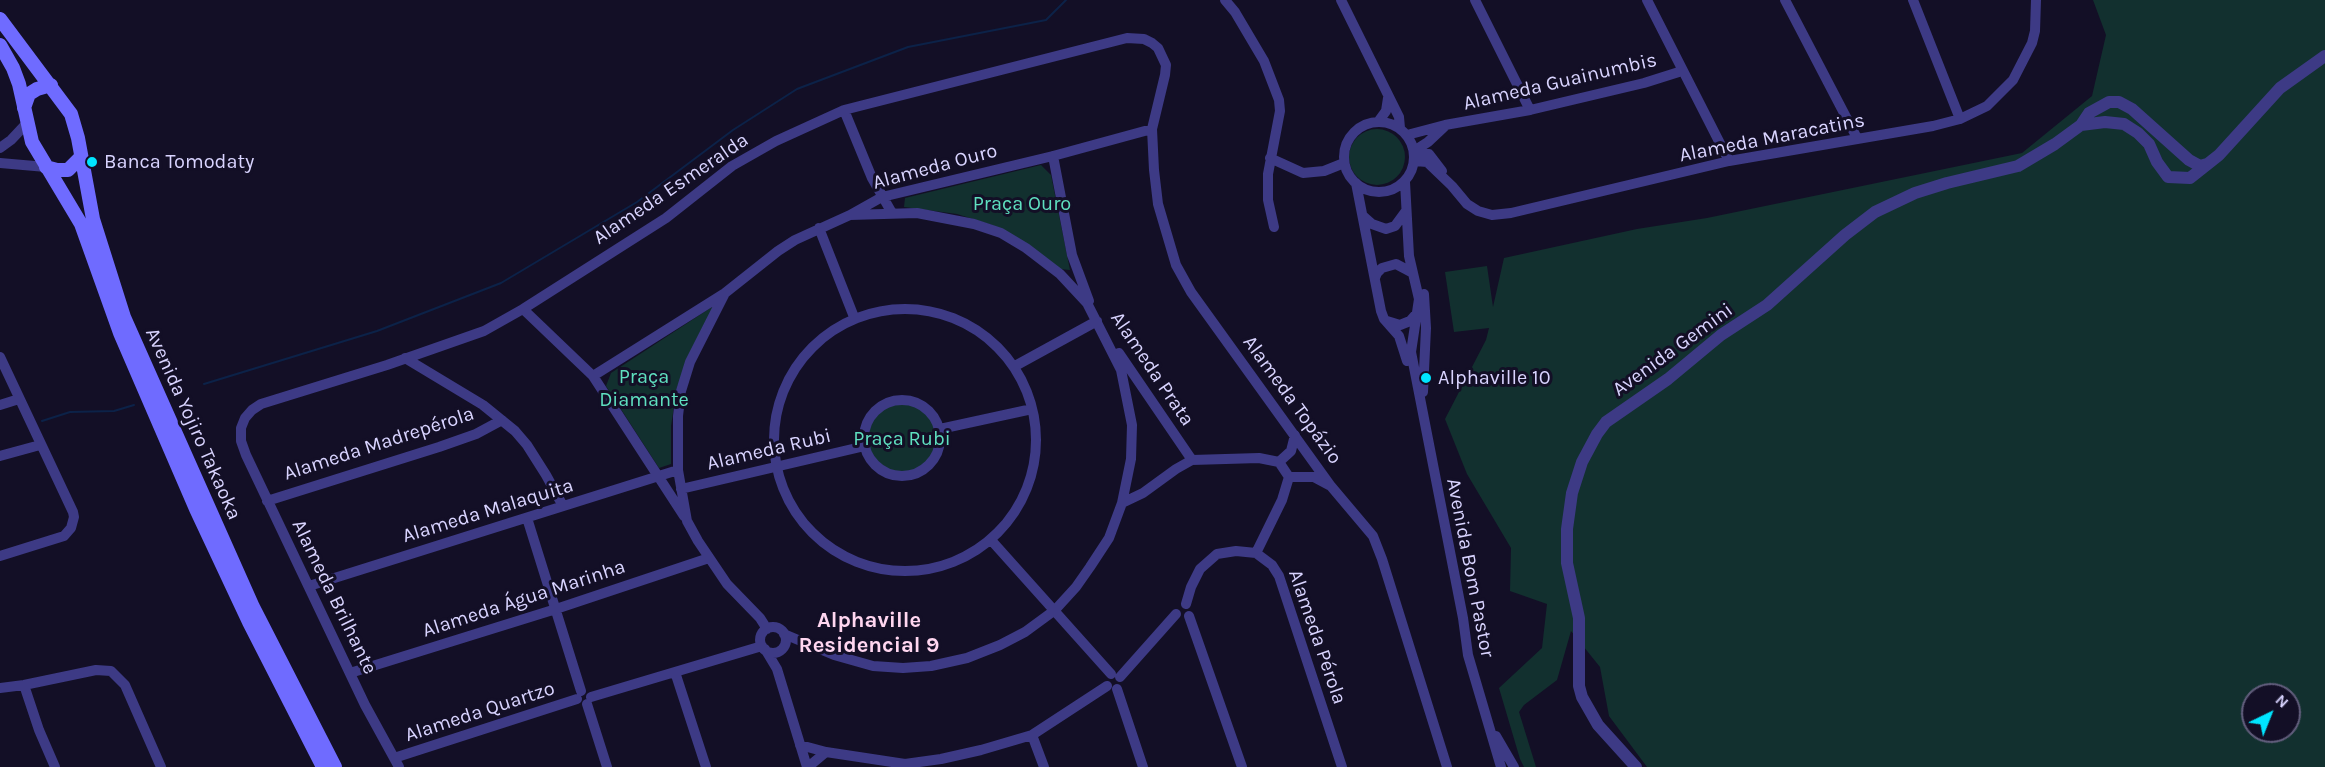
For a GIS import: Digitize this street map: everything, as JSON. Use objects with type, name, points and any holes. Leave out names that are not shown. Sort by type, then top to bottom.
[{"type":"main road","name":"Avenida Yojiro Takaoka","points":[[0,19],[71,114],[93,219],[124,317],[240,578],[335,767]]},
{"type":"main road","name":"Avenida Yojiro Takaoka","points":[[0,45],[13,68],[32,142],[81,224],[120,333],[196,509],[231,586],[323,767]]},
{"type":"main road","points":[[24,108],[28,94],[51,86]]},
{"type":"main road","points":[[46,167],[68,170],[81,157]]},
{"type":"street","points":[[1225,0],[1235,12],[1258,51],[1277,89],[1280,111],[1270,158],[1268,200],[1274,227]]},
{"type":"street","points":[[1341,0],[1399,117],[1403,132],[1415,155],[1412,172],[1405,182],[1386,192],[1365,189],[1350,178],[1344,163],[1347,143],[1359,128],[1378,122],[1389,123],[1403,132]]},
{"type":"street","points":[[1474,0],[1530,110]]},
{"type":"street","points":[[1647,0],[1729,161]]},
{"type":"street","points":[[1785,0],[1857,138]]},
{"type":"street","points":[[1912,0],[1960,119]]},
{"type":"street","name":"Alameda Maracatins","points":[[1415,155],[1427,162],[1467,204],[1492,216],[1729,161],[1892,134],[1960,119],[1987,106],[2020,70],[2035,31],[2036,0]]},
{"type":"street","name":"Alameda Esmeralda","points":[[241,441],[241,428],[245,418],[261,404],[484,330],[523,309],[666,218],[732,166],[776,141],[844,110],[1126,38],[1143,39],[1158,48]]},
{"type":"street","name":"Alameda Topázio","points":[[1158,48],[1166,65],[1166,75],[1152,129],[1154,170],[1158,204],[1176,265],[1191,292],[1295,435],[1317,474],[1330,485],[1373,536],[1382,559],[1443,766]]},
{"type":"street","points":[[2080,125],[2105,122],[2124,124],[2149,144],[2157,162],[2168,177],[2190,178],[2219,155],[2280,88],[2325,56]]},
{"type":"street","name":"Alameda Guainumbis","points":[[1403,132],[1530,110],[1644,83],[1682,71]]},
{"type":"street","points":[[1378,122],[1386,111],[1388,98]]},
{"type":"street","name":"Avenida Gemini","points":[[1636,767],[1598,725],[1585,704],[1579,686],[1580,638],[1577,606],[1567,570],[1572,493],[1582,462],[1606,422],[1668,379],[1715,339],[1767,305],[1861,221],[1886,206],[1915,193],[2018,166],[2055,144],[2080,125],[2097,107],[2109,102],[2119,102],[2132,109],[2189,160],[2200,166],[2207,164]]},
{"type":"street","points":[[844,110],[882,197],[892,213]]},
{"type":"street","points":[[0,148],[12,140],[27,123]]},
{"type":"street","name":"Alameda Guainumbis","points":[[1415,155],[1445,125]]},
{"type":"street","name":"Alameda Ouro","points":[[593,376],[724,293],[778,251],[882,197],[1053,156],[1152,129]]},
{"type":"street","name":"Alameda Prata","points":[[1053,156],[1072,255],[1097,321],[1192,460]]},
{"type":"street","points":[[1270,158],[1303,173],[1324,171],[1344,163]]},
{"type":"street","points":[[0,164],[46,167]]},
{"type":"street","name":"Avenida Bom Pastor","points":[[1405,182],[1409,256],[1419,299],[1411,352],[1463,618],[1468,655],[1501,767]]},
{"type":"street","name":"Avenida Bom Pastor","points":[[1356,183],[1384,319],[1399,336],[1404,348],[1412,387],[1423,419]]},
{"type":"street","points":[[1363,216],[1372,224],[1386,229],[1395,226],[1406,211]]},
{"type":"street","points":[[826,752],[808,767],[777,669],[763,648],[762,635],[811,646],[834,656],[873,666],[903,668],[931,666],[968,658],[1000,645],[1024,632],[1055,610],[1076,587],[1109,538],[1122,503],[1131,459],[1132,425],[1121,370],[1088,303],[1060,274],[1026,248],[1001,233],[946,217],[917,213],[850,215]]},
{"type":"street","points":[[819,228],[854,316]]},
{"type":"street","name":"Avenida Bom Pastor","points":[[1409,256],[1425,298],[1423,419]]},
{"type":"street","points":[[1375,278],[1382,268],[1396,264],[1413,273]]},
{"type":"street","points":[[687,521],[678,470],[678,417],[681,391],[690,362],[724,293]]},
{"type":"street","points":[[903,308],[953,316],[996,344],[1015,366],[1032,409],[1036,434],[1033,471],[1018,508],[991,540],[976,552],[950,564],[924,570],[870,567],[826,546],[804,525],[786,500],[773,468],[773,436],[777,412],[785,387],[795,367],[813,345],[854,316],[882,309],[903,308]]},
{"type":"street","points":[[523,309],[593,376],[727,584],[778,637],[777,669]]},
{"type":"street","points":[[1384,319],[1400,326],[1410,321],[1418,312]]},
{"type":"street","points":[[1015,366],[1097,321]]},
{"type":"street","points":[[0,357],[74,512],[74,522],[64,537],[0,556]]},
{"type":"street","points":[[405,358],[483,405],[502,420],[527,445],[563,506]]},
{"type":"street","points":[[1124,390],[1140,384]]},
{"type":"street","points":[[0,405],[19,399]]},
{"type":"street","points":[[907,400],[919,404],[928,411],[940,429],[941,442],[938,453],[925,470],[915,475],[904,477],[883,472],[868,456],[865,446],[866,428],[874,412],[895,401],[907,400]]},
{"type":"street","points":[[940,429],[1032,409]]},
{"type":"street","name":"Alameda Madrepérola","points":[[267,501],[439,447],[476,434],[502,420]]},
{"type":"street","points":[[1279,462],[1291,451],[1295,435]]},
{"type":"street","name":"Alameda Brilhante","points":[[241,441],[267,501],[396,763]]},
{"type":"street","points":[[0,456],[40,444]]},
{"type":"street","name":"Alameda Rubi","points":[[681,489],[865,446]]},
{"type":"street","points":[[1291,451],[1305,450]]},
{"type":"street","points":[[1122,503],[1143,493],[1192,460],[1242,457],[1279,462],[1289,477]]},
{"type":"street","name":"Alameda Malaquita","points":[[309,586],[678,470]]},
{"type":"street","points":[[1289,477],[1317,474]]},
{"type":"street","points":[[1186,604],[1200,569],[1217,554],[1236,551],[1256,553],[1282,500],[1289,477]]},
{"type":"street","points":[[527,518],[607,767]]},
{"type":"street","points":[[800,745],[826,752],[906,765],[943,763],[1032,735],[1121,685],[1116,676],[991,540]]},
{"type":"street","name":"Alameda Pérola","points":[[1256,553],[1272,566],[1279,576],[1342,767]]},
{"type":"street","name":"Alameda Água Marinha","points":[[350,673],[556,609],[709,558]]},
{"type":"street","points":[[1116,676],[1176,614],[1176,607],[1186,604]]},
{"type":"street","points":[[1186,604],[1190,609],[1189,616],[1242,767]]},
{"type":"street","points":[[1176,614],[1182,618],[1189,616]]},
{"type":"street","points":[[763,648],[772,653],[778,637]]},
{"type":"street","name":"Alameda Quartzo","points":[[396,763],[584,698],[763,648]]},
{"type":"street","points":[[0,688],[96,670],[111,671],[124,685],[161,767]]},
{"type":"street","points":[[675,672],[706,767]]},
{"type":"street","points":[[24,685],[55,767]]},
{"type":"street","points":[[1112,688],[1143,767]]},
{"type":"street","name":"Avenida Bom Pastor","points":[[1488,723],[1514,767]]},
{"type":"street","points":[[1032,735],[1044,767]]},
{"type":"green space","points":[[2093,0],[2325,0],[2325,767],[1647,767],[1609,716],[1600,667],[1571,631],[1557,680],[1524,705],[1519,712],[1536,767],[1524,767],[1499,688],[1542,648],[1547,604],[1510,591],[1511,548],[1467,474],[1445,419],[1486,340],[1489,328],[1454,332],[1445,272],[1487,266],[1493,307],[1504,258],[1637,229],[1707,218],[2022,153],[2092,96],[2106,35]]},
{"type":"green space","points":[[1377,129],[1388,131],[1397,137],[1403,146],[1405,157],[1403,168],[1397,177],[1388,183],[1377,185],[1366,183],[1357,177],[1351,168],[1349,157],[1351,146],[1357,137],[1366,131]]},
{"type":"green space","name":"Praça Ouro","points":[[1041,165],[1051,175],[1070,270],[1060,269],[992,225],[957,214],[904,207],[905,198]]},
{"type":"green space","name":"Praça Diamante","points":[[715,305],[677,387],[671,426],[671,464],[659,468],[606,386],[611,373]]},
{"type":"green space","name":"Praça Rubi","points":[[902,402],[916,405],[928,413],[936,425],[939,439],[936,453],[928,465],[916,473],[902,476],[888,473],[876,465],[868,453],[865,439],[868,425],[876,413],[888,405]]},
{"type":"waterway","points":[[204,384],[377,331],[501,283],[637,202],[733,130],[797,89],[908,47],[1046,20],[1066,0]]},
{"type":"waterway","points":[[42,421],[70,412],[114,411],[134,405]]},
{"type":"place","name":"Banca Tomodaty","points":[[92,162]]},
{"type":"place","name":"Alphaville 10","points":[[1426,378]]},
{"type":"district","name":"Alphaville Residencial 9","points":[[869,634]]}]
